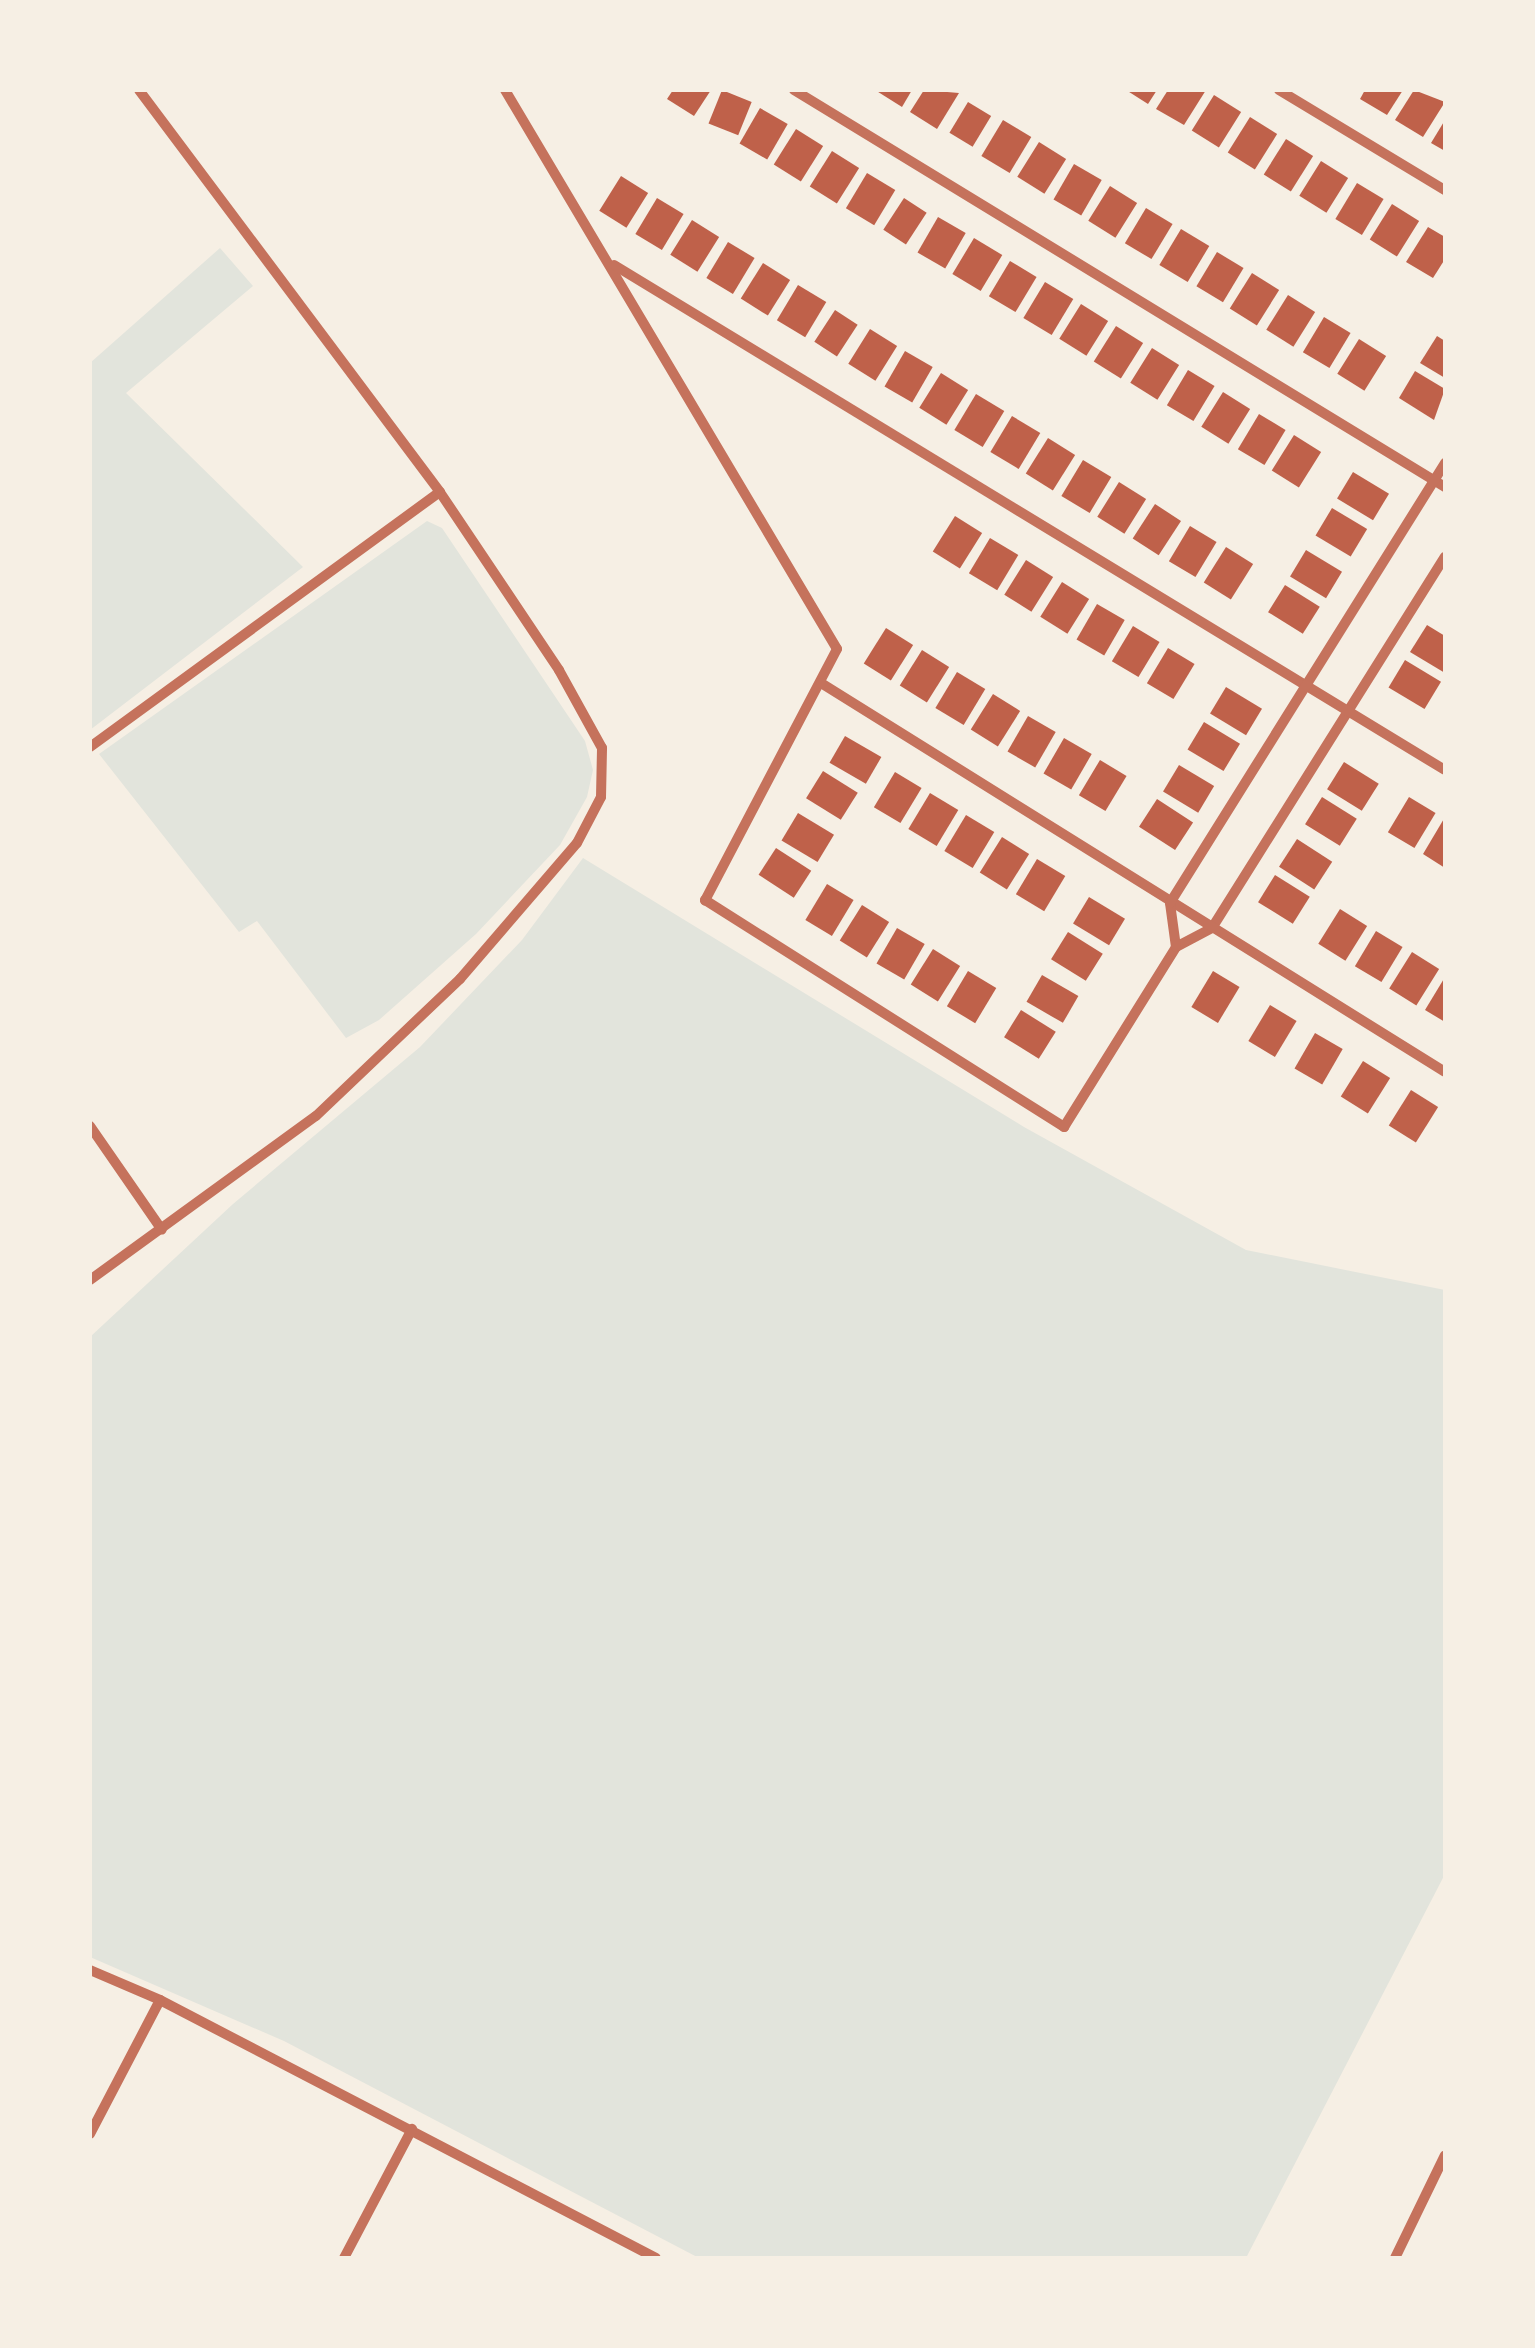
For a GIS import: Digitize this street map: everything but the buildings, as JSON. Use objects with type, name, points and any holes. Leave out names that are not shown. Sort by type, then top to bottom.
[{"type":"street","points":[[90,1280],[316,1116],[460,978],[577,843],[600,797],[602,748],[559,670],[440,492],[139,90]]},
{"type":"street","points":[[505,90],[613,265],[837,649],[705,900],[1064,1128],[1176,947],[1212,928],[1445,556]]},
{"type":"street","points":[[794,90],[1445,487]]},
{"type":"street","points":[[1279,90],[1445,190]]},
{"type":"street","points":[[613,265],[1445,770]]},
{"type":"street","points":[[1176,947],[1170,904],[1445,464]]},
{"type":"street","points":[[90,746],[440,492]]},
{"type":"street","points":[[822,683],[1170,904],[1445,1072]]},
{"type":"street","points":[[90,1126],[162,1230]]},
{"type":"street","points":[[90,1970],[160,2000],[656,2258]]},
{"type":"street","points":[[90,2134],[160,2000]]},
{"type":"street","points":[[344,2258],[412,2129]]},
{"type":"street","points":[[1395,2258],[1445,2155]]},
{"type":"shaded area","points":[[220,248],[253,286],[126,393],[303,567],[90,730],[90,363]]},
{"type":"shaded area","points":[[427,521],[442,528],[585,741],[593,770],[587,797],[560,845],[476,934],[379,1020],[346,1038],[257,921],[239,932],[99,754]]},
{"type":"shaded area","points":[[583,858],[1024,1127],[1246,1250],[1445,1290],[1445,1874],[1246,2258],[699,2258],[284,2041],[90,1957],[90,1337],[233,1204],[420,1047],[522,940]]}]
